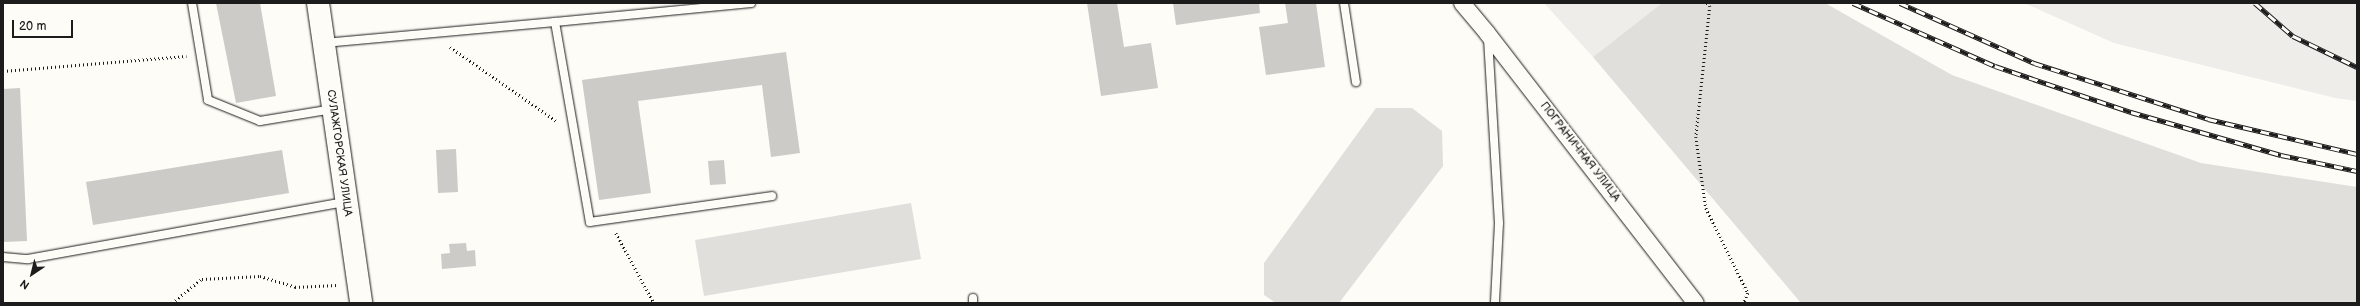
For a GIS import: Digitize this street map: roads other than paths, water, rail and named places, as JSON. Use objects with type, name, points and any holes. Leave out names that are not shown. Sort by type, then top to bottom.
[{"type":"main road","name":"СУЛАЖГОРСКАЯ УЛИЦА","points":[[318,3],[322,44],[347,202],[359,293]]},
{"type":"street","name":"ПОГРАНИЧНАЯ УЛИЦА","points":[[1462,3],[1488,33],[1696,303]]},
{"type":"lane","points":[[192,3],[208,100],[260,122],[333,108]]},
{"type":"lane","points":[[322,44],[751,3]]},
{"type":"lane","points":[[1344,3],[1356,82]]},
{"type":"lane","points":[[555,22],[590,222],[772,196]]},
{"type":"lane","points":[[1488,33],[1499,224],[1495,303]]},
{"type":"lane","points":[[3,257],[28,259],[347,202]]},
{"type":"railway","points":[[1853,3],[1995,66],[2131,112],[2281,155],[2357,171]]},
{"type":"railway","points":[[1900,3],[2034,63],[2208,119],[2357,154]]},
{"type":"railway","points":[[2255,3],[2293,36],[2357,67]]}]
